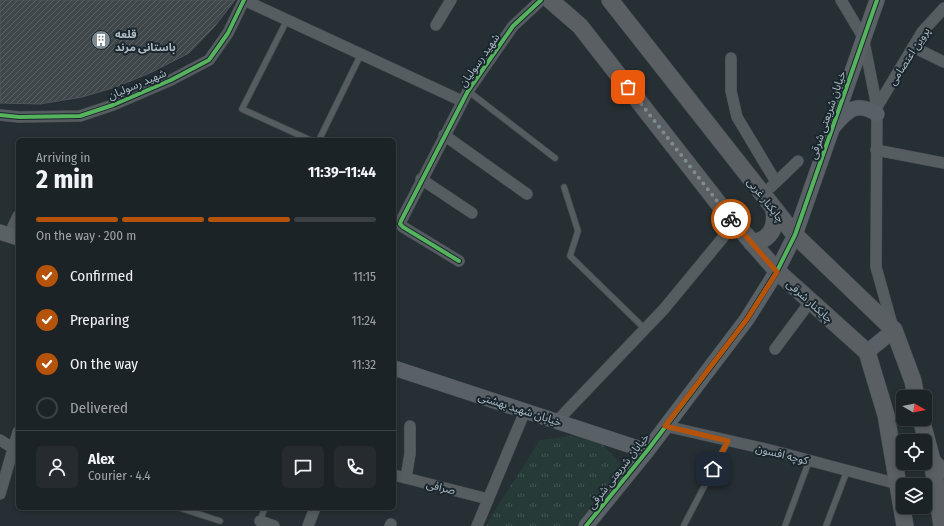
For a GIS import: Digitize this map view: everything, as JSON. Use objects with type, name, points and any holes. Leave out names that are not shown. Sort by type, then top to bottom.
[{"type":"main road","name":"چایکنار شرقی","points":[[550,0],[580,26],[735,223],[777,272],[867,352]]},
{"type":"main road","name":"چایکنار غربی","points":[[610,0],[795,236],[894,330],[913,381],[915,390]]},
{"type":"main road","points":[[752,243],[760,242],[773,230],[775,223],[774,210]]},
{"type":"main road","points":[[867,352],[886,415],[897,478]]},
{"type":"main road","points":[[924,426],[938,465],[942,526]]},
{"type":"main road","points":[[903,514],[905,526]]},
{"type":"street","name":"شهید رسولیان","points":[[0,115],[19,117],[80,116],[113,105],[171,80],[209,60],[228,33],[244,0],[462,101]]},
{"type":"street","points":[[436,25],[451,0]]},
{"type":"street","name":"شهید رسولیان","points":[[459,261],[400,224],[421,179],[468,91],[513,26],[541,0]]},
{"type":"street","points":[[841,0],[864,37],[877,110],[876,267],[894,330],[867,352]]},
{"type":"street","name":"خیابان شریعتی شرقی","points":[[586,526],[646,451],[747,319],[777,272],[795,236],[877,0]]},
{"type":"street","points":[[941,11],[944,0]]},
{"type":"street","name":"پروین اعتصامی","points":[[877,110],[922,32],[941,11]]},
{"type":"street","points":[[913,47],[944,62]]},
{"type":"street","points":[[731,58],[731,91],[737,117],[776,182]]},
{"type":"street","points":[[832,128],[843,116],[853,109],[861,107],[877,110]]},
{"type":"street","points":[[444,135],[527,194]]},
{"type":"street","points":[[876,150],[944,163]]},
{"type":"street","points":[[763,196],[798,161]]},
{"type":"street","points":[[421,179],[472,213]]},
{"type":"street","points":[[9,235],[16,220]]},
{"type":"street","points":[[557,422],[664,310],[735,223]]},
{"type":"street","points":[[775,348],[810,302]]},
{"type":"street","name":"خیابان شهید بهشتی","points":[[396,369],[646,451]]},
{"type":"street","points":[[477,526],[525,411]]},
{"type":"street","points":[[406,478],[410,454],[410,426]]},
{"type":"street","name":"كوچه افسون","points":[[665,426],[847,470],[896,483]]},
{"type":"street","points":[[0,494],[16,438]]},
{"type":"street","points":[[0,440],[13,448]]},
{"type":"street","name":"صرافی","points":[[396,476],[488,499]]},
{"type":"street","points":[[308,526],[314,510]]},
{"type":"street","points":[[259,523],[274,526]]},
{"type":"lane","points":[[287,20],[242,109],[306,138]]},
{"type":"lane","points":[[320,138],[361,54]]},
{"type":"lane","points":[[468,91],[555,158]]},
{"type":"lane","points":[[564,187],[578,231],[570,256],[645,329]]},
{"type":"lane","points":[[684,525],[728,441]]},
{"type":"lane","points":[[785,526],[809,461]]},
{"type":"lane","points":[[826,526],[847,470]]},
{"type":"lane","points":[[186,510],[220,521]]},
{"type":"lane","points":[[259,523],[264,510]]},
{"type":"green space","points":[[571,436],[598,440],[624,467],[576,526],[487,526],[489,520],[540,440]]},
{"type":"building","name":"قلعه باستانی مرند","points":[[0,0],[235,0],[215,26],[189,53],[152,72],[116,87],[82,97],[40,104],[0,103]]},
{"type":"cycle path","points":[[0,115],[19,117],[80,116],[113,105],[171,80],[209,60],[228,33],[244,0]]},
{"type":"cycle path","points":[[459,261],[400,224],[468,91],[513,26],[541,0]]},
{"type":"cycle path","points":[[586,526],[647,451],[747,319],[777,271],[795,235],[877,0]]},
{"type":"way so far","points":[[628,87],[731,219]]},
{"type":"place","name":"قلعه باستانی مرند","points":[[101,40]]},
{"type":"route","points":[[713,469],[728,441],[665,426],[747,319],[777,272],[731,219]]}]
